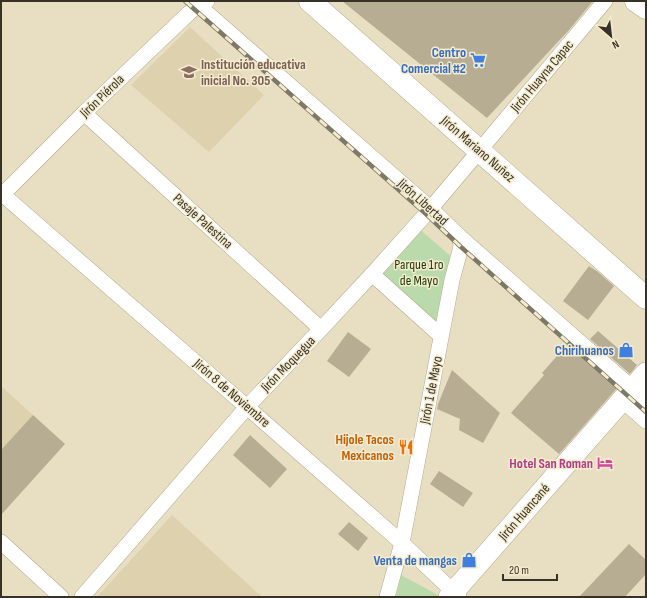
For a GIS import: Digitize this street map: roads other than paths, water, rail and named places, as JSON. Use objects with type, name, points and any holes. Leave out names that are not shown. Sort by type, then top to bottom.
[{"type":"main road","name":"Jirón Mariano Nuñez","points":[[310,1],[646,298]]},
{"type":"main road","points":[[636,1],[646,8]]},
{"type":"street","name":"Jirón Huayna Capac","points":[[480,150],[605,1]]},
{"type":"street","name":"Jirón Piérola","points":[[1,194],[189,13],[203,3]]},
{"type":"street","name":"Jirón Libertad","points":[[203,3],[430,208],[634,396],[646,421]]},
{"type":"street","name":"Pasaje Palestina","points":[[84,113],[321,329]]},
{"type":"street","name":"Jirón Moquegua","points":[[82,597],[247,407],[372,274],[480,150]]},
{"type":"street","name":"Jirón 8 de Noviembre","points":[[1,194],[402,543],[454,595]]},
{"type":"street","name":"Jirón 1 de Mayo","points":[[387,597],[402,543],[452,280],[461,247],[460,237]]},
{"type":"street","points":[[372,274],[441,336]]},
{"type":"street","name":"Jirón Huancané","points":[[454,595],[634,396],[646,373]]},
{"type":"street","points":[[1,542],[62,597]]},
{"type":"railway","points":[[185,1],[426,214],[646,412]]},
{"type":"place","name":"Centro Comercial #2","points":[[478,60]]},
{"type":"place","name":"Institución educativa inicial No. 305","points":[[189,72]]},
{"type":"place","name":"Chirihuanos","points":[[626,350]]},
{"type":"place","name":"Hijole Tacos Mexicanos","points":[[406,447]]},
{"type":"place","name":"Hotel San Roman","points":[[605,463]]},
{"type":"place","name":"Venta de mangas","points":[[469,560]]},
{"type":"park label","name":"Parque 1ro de Mayo","points":[[419,272]]}]
